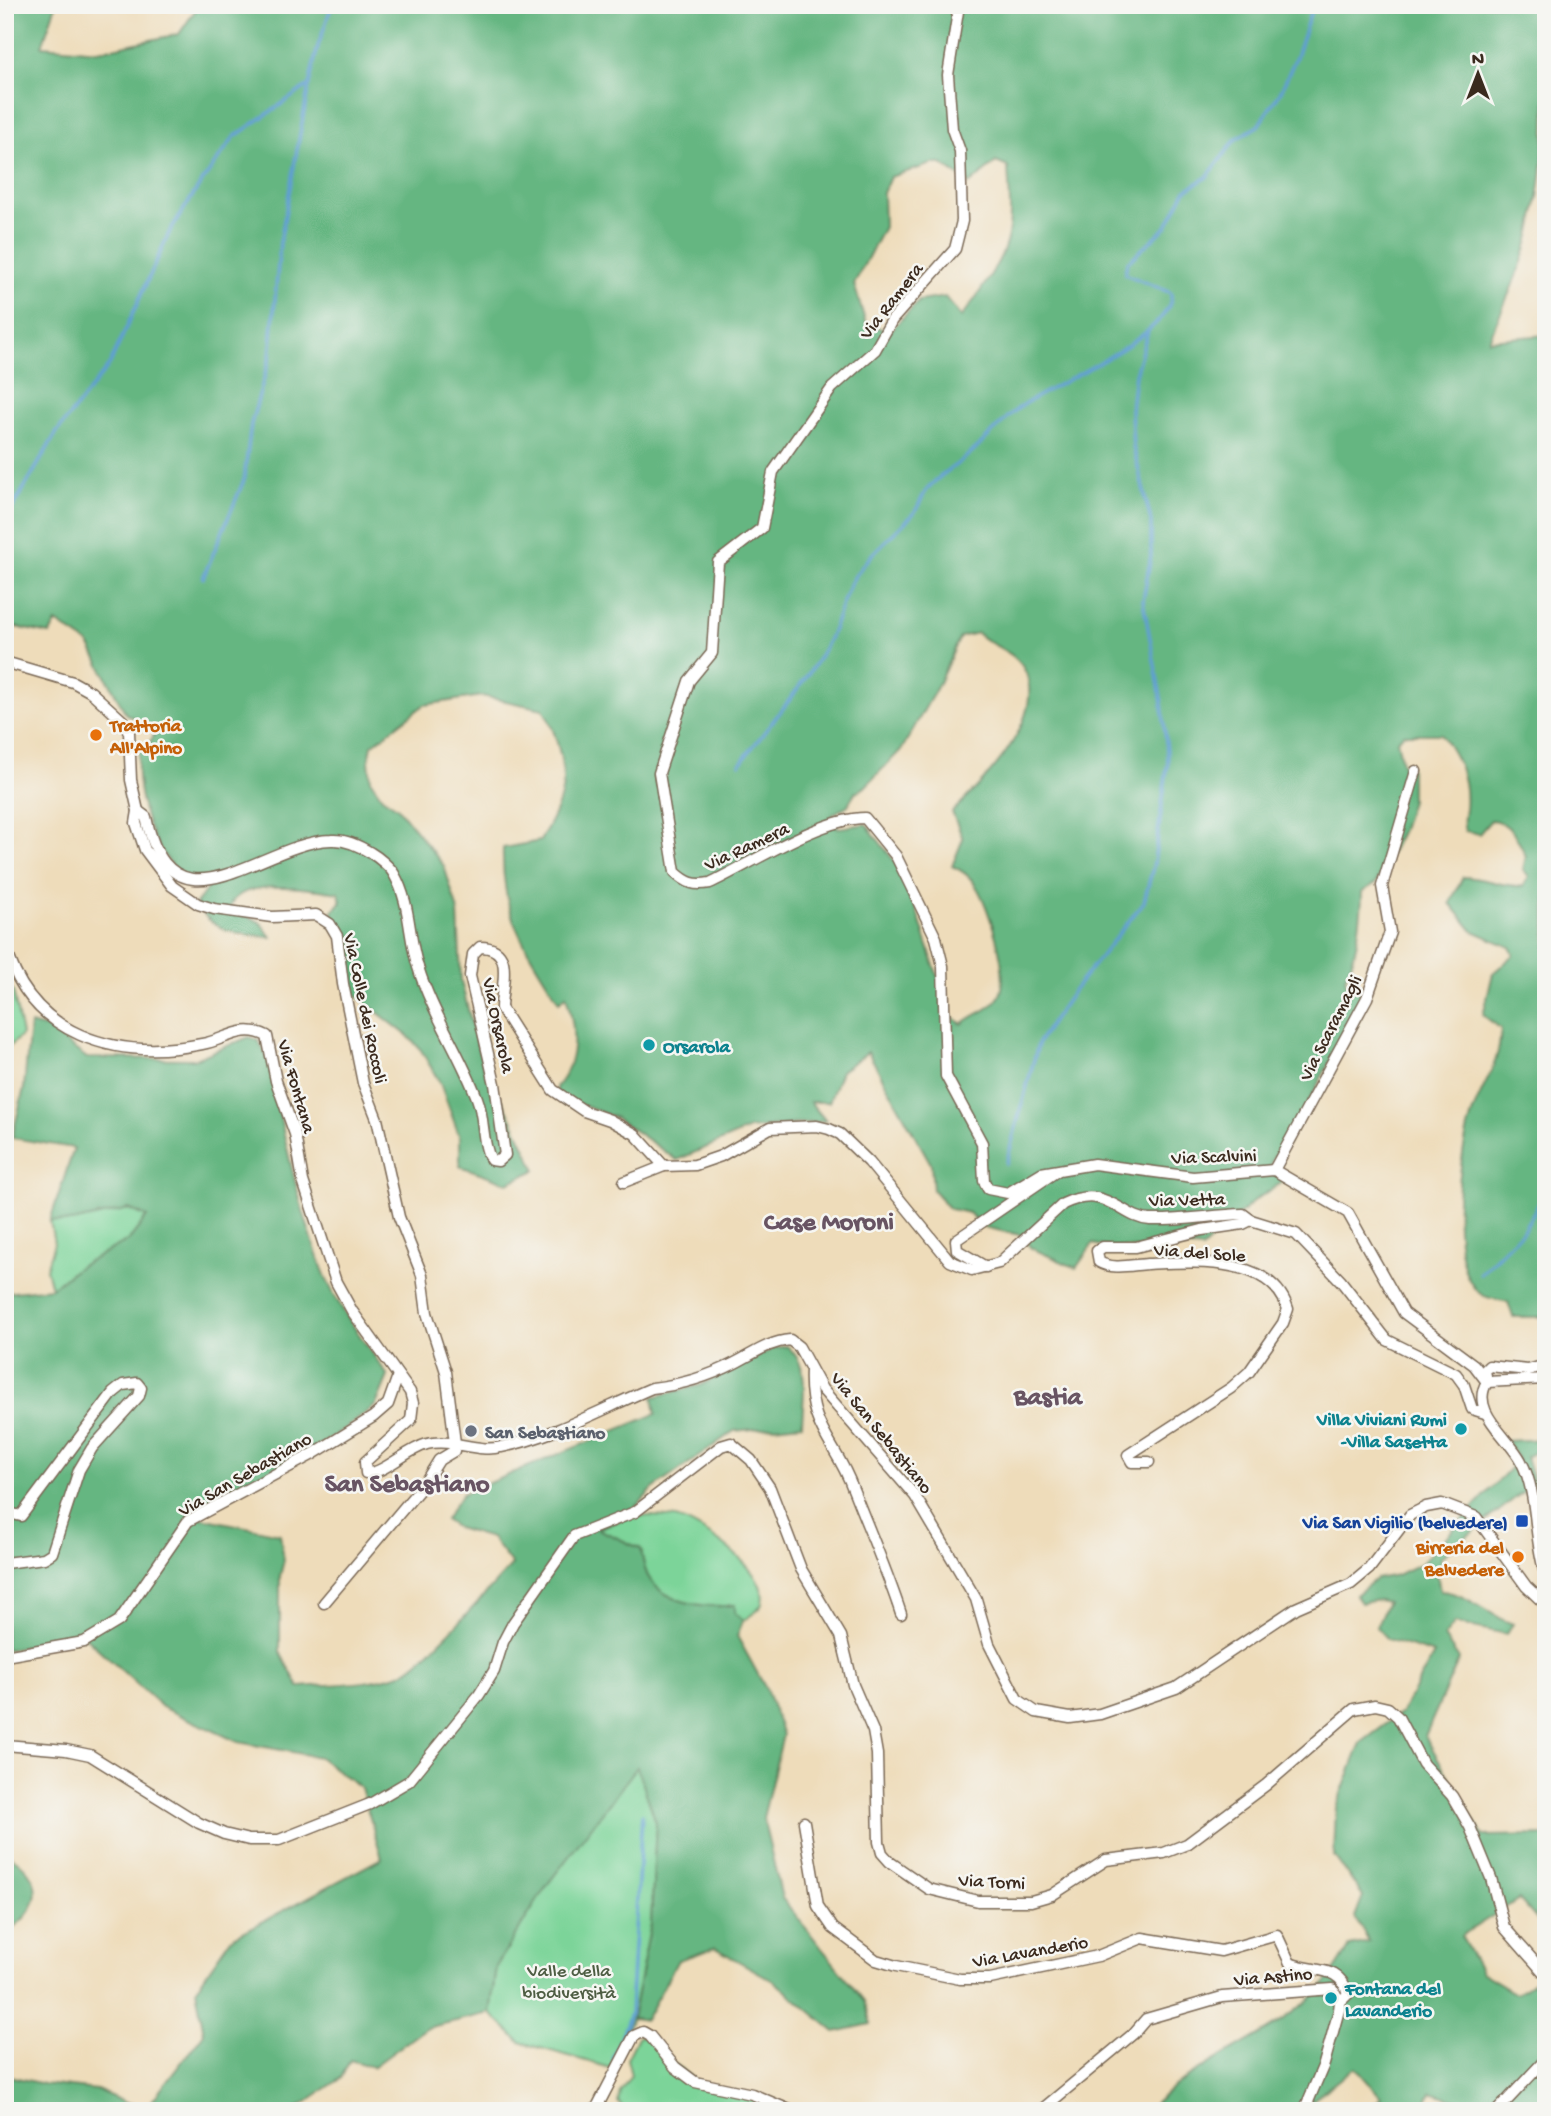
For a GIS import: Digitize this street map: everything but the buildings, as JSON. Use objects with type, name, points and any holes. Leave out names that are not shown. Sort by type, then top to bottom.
[{"type":"street","name":"Via Ramera","points":[[959,5],[948,75],[952,129],[960,150],[962,221],[955,249],[892,320],[875,350],[832,388],[773,472],[762,528],[718,562],[712,653],[690,681],[659,773],[675,872],[686,882],[698,885],[710,883],[824,827],[847,818],[865,818],[896,856],[936,938],[943,966],[946,1076],[982,1143],[985,1185],[993,1193],[1008,1193],[1041,1173],[1058,1171]]},
{"type":"street","name":"Via Colle dei Roccoli","points":[[5,663],[73,682],[91,692],[123,721],[129,732],[131,780],[138,811],[136,822],[145,850],[172,886],[198,904],[260,916],[316,915],[330,925],[337,936],[343,984],[363,1083],[377,1119],[398,1217],[422,1275],[427,1313],[446,1372],[455,1443]]},
{"type":"street","name":"Via Scaramagli","points":[[1274,1170],[1367,998],[1390,932],[1382,886],[1416,771]]},
{"type":"street","name":"Via Orsarola","points":[[138,811],[146,817],[149,836],[157,853],[181,877],[206,879],[333,839],[372,853],[394,872],[408,909],[417,965],[477,1098],[485,1127],[486,1151],[491,1160],[498,1161],[505,1155],[495,1084],[470,976],[473,954],[480,947],[496,950],[502,957],[505,979],[501,1008],[553,1090],[584,1111],[610,1120],[635,1134],[664,1166]]},
{"type":"street","name":"Via Fontana","points":[[5,944],[21,981],[40,1007],[66,1031],[95,1042],[133,1048],[202,1044],[254,1029],[267,1036],[276,1081],[295,1133],[303,1181],[336,1282],[408,1390]]},
{"type":"street","points":[[624,1182],[664,1166],[678,1167],[708,1160],[770,1128],[817,1126],[840,1134],[869,1162],[888,1189],[950,1261],[959,1267],[972,1270],[987,1267]]},
{"type":"street","name":"Via Scalvini","points":[[987,1267],[957,1250],[956,1240],[1058,1171],[1094,1164],[1193,1177],[1274,1170],[1348,1213],[1404,1313],[1487,1379]]},
{"type":"street","name":"Via Vetta","points":[[987,1267],[999,1263],[1063,1204],[1074,1199],[1114,1202],[1148,1220],[1243,1214],[1251,1220],[1296,1234],[1341,1281],[1387,1340],[1456,1374],[1464,1385],[1472,1409],[1485,1413],[1512,1445],[1527,1474],[1540,1561],[1546,1576]]},
{"type":"street","name":"Via del Sole","points":[[1149,1462],[1132,1462],[1128,1455],[1231,1388],[1256,1362],[1283,1323],[1288,1309],[1276,1285],[1259,1273],[1244,1268],[1164,1263],[1112,1266],[1099,1262],[1097,1251],[1103,1247],[1136,1247],[1251,1220]]},
{"type":"street","name":"Via San Sebastiano","points":[[408,1390],[413,1403],[411,1420],[365,1462],[363,1471],[371,1474],[380,1472],[408,1451],[428,1444],[455,1443],[488,1449],[515,1444],[652,1388],[676,1385],[734,1363],[771,1342],[790,1340],[799,1347],[822,1389],[915,1496],[976,1599],[989,1644],[1017,1699],[1036,1712],[1070,1718],[1100,1714],[1176,1688],[1296,1608],[1351,1584],[1369,1569],[1410,1515],[1426,1507],[1442,1504],[1476,1517],[1526,1586],[1546,1605]]},
{"type":"street","points":[[1485,1413],[1482,1394],[1487,1379],[1485,1370],[1489,1366],[1528,1370],[1546,1365]]},
{"type":"street","points":[[811,1370],[812,1402],[818,1422],[854,1489],[901,1614]]},
{"type":"street","name":"Via San Sebastiano","points":[[5,1656],[84,1642],[119,1622],[188,1521],[274,1477],[373,1417],[388,1404],[398,1376]]},
{"type":"street","points":[[1487,1379],[1546,1379]]},
{"type":"street","points":[[5,1512],[21,1516],[68,1449],[113,1393],[123,1385],[137,1383],[141,1388],[139,1396],[92,1448],[79,1470],[52,1553],[44,1558],[5,1563]]},
{"type":"street","points":[[324,1603],[424,1484],[439,1460],[454,1451],[455,1443]]},
{"type":"street","name":"Via Torni","points":[[5,1745],[66,1750],[90,1755],[199,1823],[224,1835],[249,1840],[279,1840],[370,1804],[409,1781],[479,1695],[494,1671],[503,1642],[513,1623],[574,1536],[635,1512],[721,1446],[731,1443],[762,1473],[801,1569],[841,1636],[853,1685],[873,1731],[877,1754],[877,1820],[882,1853],[910,1878],[929,1889],[978,1901],[1031,1901],[1052,1895],[1106,1860],[1164,1853],[1187,1844],[1266,1785],[1354,1709],[1375,1704],[1388,1708],[1398,1717],[1423,1764],[1452,1796],[1470,1828],[1491,1878],[1504,1927],[1546,1975]]},
{"type":"street","name":"Via Lavanderio","points":[[804,1822],[818,1906],[833,1928],[876,1960],[960,1979],[990,1979],[1098,1956],[1142,1938],[1221,1951],[1277,1935],[1290,1963],[1301,1968],[1332,1971],[1345,1984],[1348,1994],[1340,2002]]},
{"type":"street","name":"Via Astino","points":[[1040,2111],[1133,2034],[1139,2025],[1158,2015],[1189,2009],[1222,1997],[1325,1987],[1334,1989],[1340,2002]]},
{"type":"street","points":[[1304,2111],[1324,2064],[1340,2002]]},
{"type":"street","points":[[595,2111],[634,2036],[643,2032],[650,2036],[676,2067],[695,2082],[752,2094],[792,2111]]},
{"type":"street","points":[[1497,2111],[1546,2059]]},
{"type":"green space","points":[[5,5],[56,5],[42,46],[98,51],[179,34],[199,5],[1546,5],[1545,129],[1534,220],[1526,250],[1489,340],[1546,335],[1546,1317],[1513,1317],[1508,1302],[1482,1295],[1470,1281],[1462,1261],[1458,1235],[1458,1206],[1463,1150],[1474,1109],[1495,1062],[1500,1041],[1501,1029],[1483,1015],[1493,973],[1514,955],[1510,947],[1473,931],[1450,903],[1463,877],[1524,886],[1529,876],[1523,870],[1526,856],[1520,844],[1513,832],[1503,824],[1491,820],[1479,834],[1465,831],[1463,822],[1466,798],[1463,778],[1457,760],[1441,734],[1404,734],[1397,740],[1402,764],[1411,767],[1411,801],[1402,830],[1376,883],[1362,892],[1355,949],[1345,977],[1347,985],[1363,993],[1361,1002],[1282,1153],[1274,1156],[1270,1166],[1289,1178],[1255,1200],[1202,1249],[1120,1248],[1093,1244],[1076,1268],[1031,1248],[1020,1235],[983,1227],[969,1213],[950,1209],[933,1190],[931,1164],[868,1052],[841,1071],[829,1102],[810,1102],[826,1121],[749,1129],[677,1160],[616,1118],[558,1096],[556,1087],[569,1066],[572,1055],[572,1020],[566,996],[559,1002],[518,930],[506,894],[503,848],[540,841],[562,791],[560,755],[543,709],[482,696],[424,705],[372,745],[369,761],[371,781],[382,797],[397,807],[444,866],[458,911],[461,981],[478,1049],[487,1078],[507,1109],[536,1170],[508,1183],[460,1166],[460,1138],[440,1083],[421,1050],[408,1036],[354,994],[338,924],[332,912],[341,902],[339,893],[278,887],[261,888],[236,898],[229,908],[260,922],[271,937],[228,931],[211,921],[196,904],[208,887],[227,879],[199,879],[184,875],[162,851],[146,817],[138,780],[138,763],[140,748],[150,742],[157,730],[126,714],[89,644],[56,622],[50,634],[5,625]],"holes":[[[996,162],[1008,167],[1008,234],[1003,251],[987,282],[961,317],[945,297],[919,301],[890,331],[866,324],[854,284],[884,227],[883,193],[890,177],[932,164],[942,164],[970,184]],[[977,633],[1017,660],[1026,673],[1029,692],[1027,711],[1008,750],[980,785],[952,812],[963,839],[952,866],[974,882],[981,896],[997,940],[1002,972],[1002,985],[997,1000],[962,1024],[950,1015],[909,887],[895,862],[866,824],[838,828],[832,815],[848,805],[855,792],[864,788],[902,749],[937,687],[960,637]]]},
{"type":"green space","points":[[5,983],[13,991],[22,1035],[5,1051]]},
{"type":"green space","points":[[30,1024],[46,1028],[87,1058],[195,1059],[249,1037],[258,1040],[267,1056],[313,1244],[344,1312],[388,1376],[376,1405],[350,1425],[300,1458],[188,1515],[280,1534],[284,1560],[280,1576],[280,1652],[299,1687],[388,1678],[411,1668],[474,1607],[512,1565],[491,1538],[457,1528],[445,1520],[462,1494],[656,1414],[653,1397],[701,1385],[775,1348],[787,1346],[795,1354],[803,1372],[804,1382],[802,1424],[734,1431],[653,1489],[635,1508],[598,1529],[641,1549],[649,1577],[658,1589],[668,1595],[701,1605],[735,1605],[735,1613],[743,1621],[737,1636],[766,1689],[783,1735],[763,1818],[782,1898],[864,2001],[871,2024],[835,2032],[774,1981],[715,1948],[678,1960],[645,2020],[632,2018],[651,1924],[656,1822],[637,1767],[547,1885],[496,1966],[490,2013],[426,2028],[373,2067],[350,2060],[341,2078],[293,2111],[5,2111],[5,2075],[43,2084],[97,2090],[126,2103],[148,2106],[204,2033],[196,1989],[230,1939],[382,1858],[361,1788],[319,1757],[238,1742],[162,1707],[85,1637],[5,1650],[5,1293],[51,1288],[80,1266],[129,1240],[147,1217],[129,1209],[72,1222],[50,1221],[74,1148],[12,1138],[24,1088]]},
{"type":"green space","points":[[129,1209],[147,1216],[129,1240],[80,1266],[51,1288],[46,1269],[54,1243],[50,1221],[72,1222]]},
{"type":"green space","points":[[1546,1439],[1546,1456],[1535,1452],[1526,1457],[1534,1483],[1440,1558],[1442,1565],[1437,1573],[1440,1591],[1459,1595],[1513,1624],[1506,1634],[1455,1623],[1444,1637],[1459,1659],[1425,1736],[1483,1836],[1546,1835],[1546,1930],[1519,1899],[1461,1936],[1481,1972],[1516,1993],[1546,1975],[1546,2111],[1476,2111],[1472,2105],[1431,2092],[1422,2111],[1369,2111],[1381,2097],[1355,2067],[1299,2111],[1147,2111],[1186,2079],[1292,2013],[1322,1987],[1350,1946],[1369,1942],[1355,1917],[1363,1896],[1334,1856],[1336,1807],[1361,1743],[1401,1713],[1434,1654],[1387,1639],[1376,1627],[1387,1602],[1379,1600],[1361,1603],[1356,1595],[1376,1579],[1397,1575],[1422,1563],[1518,1460],[1506,1441]]},
{"type":"green space","points":[[631,1516],[675,1518],[716,1539],[756,1577],[762,1591],[759,1608],[743,1621],[735,1613],[734,1605],[690,1603],[658,1589],[647,1574],[641,1549],[597,1529]]},
{"type":"green space","name":"Valle della biodiversità","points":[[637,1766],[656,1822],[651,1924],[632,2018],[610,2068],[520,2042],[490,2013],[496,1967],[547,1885]]},
{"type":"green space","points":[[5,1852],[28,1872],[36,1893],[28,1913],[5,1933]]},
{"type":"green space","points":[[643,2036],[703,2088],[739,2095],[777,2111],[626,2111],[618,2102],[620,2092],[631,2075],[627,2059],[638,2037]]},
{"type":"waterway","points":[[203,578],[244,480],[251,424],[270,357],[280,242],[309,85],[318,46],[332,5]]},
{"type":"waterway","points":[[740,764],[820,655],[847,591],[861,567],[913,514],[930,486],[973,452],[1016,410],[1133,342],[1154,326],[1167,309],[1171,293],[1125,274],[1127,263],[1167,226],[1185,191],[1207,177],[1236,139],[1258,126],[1281,91],[1296,57],[1313,5]]},
{"type":"waterway","points":[[5,521],[57,432],[110,364],[170,231],[197,189],[234,137],[309,85]]},
{"type":"waterway","points":[[1006,1164],[1039,1041],[1074,990],[1144,902],[1154,863],[1168,761],[1162,703],[1143,601],[1151,555],[1151,521],[1133,446],[1131,410],[1135,374],[1148,331]]},
{"type":"waterway","points":[[1480,1274],[1522,1232],[1546,1192]]},
{"type":"waterway","points":[[613,2058],[630,2014],[642,1815]]},
{"type":"place","name":"Trattoria All'Alpino","points":[[96,735]]},
{"type":"place","name":"Orsarola","points":[[649,1045]]},
{"type":"place","name":"Villa Viviani Rumi -Villa Sasetta","points":[[1461,1429]]},
{"type":"place","name":"San Sebastiano","points":[[471,1431]]},
{"type":"place","name":"Via San Vigilio (belvedere)","points":[[1522,1521]]},
{"type":"place","name":"Birreria del Belvedere","points":[[1518,1557]]},
{"type":"place","name":"Fontana del Lavanderio","points":[[1331,1998]]},
{"type":"district","name":"Case Moroni","points":[[829,1220]]},
{"type":"district","name":"Bastia","points":[[1048,1395]]},
{"type":"district","name":"San Sebastiano","points":[[407,1482]]}]
